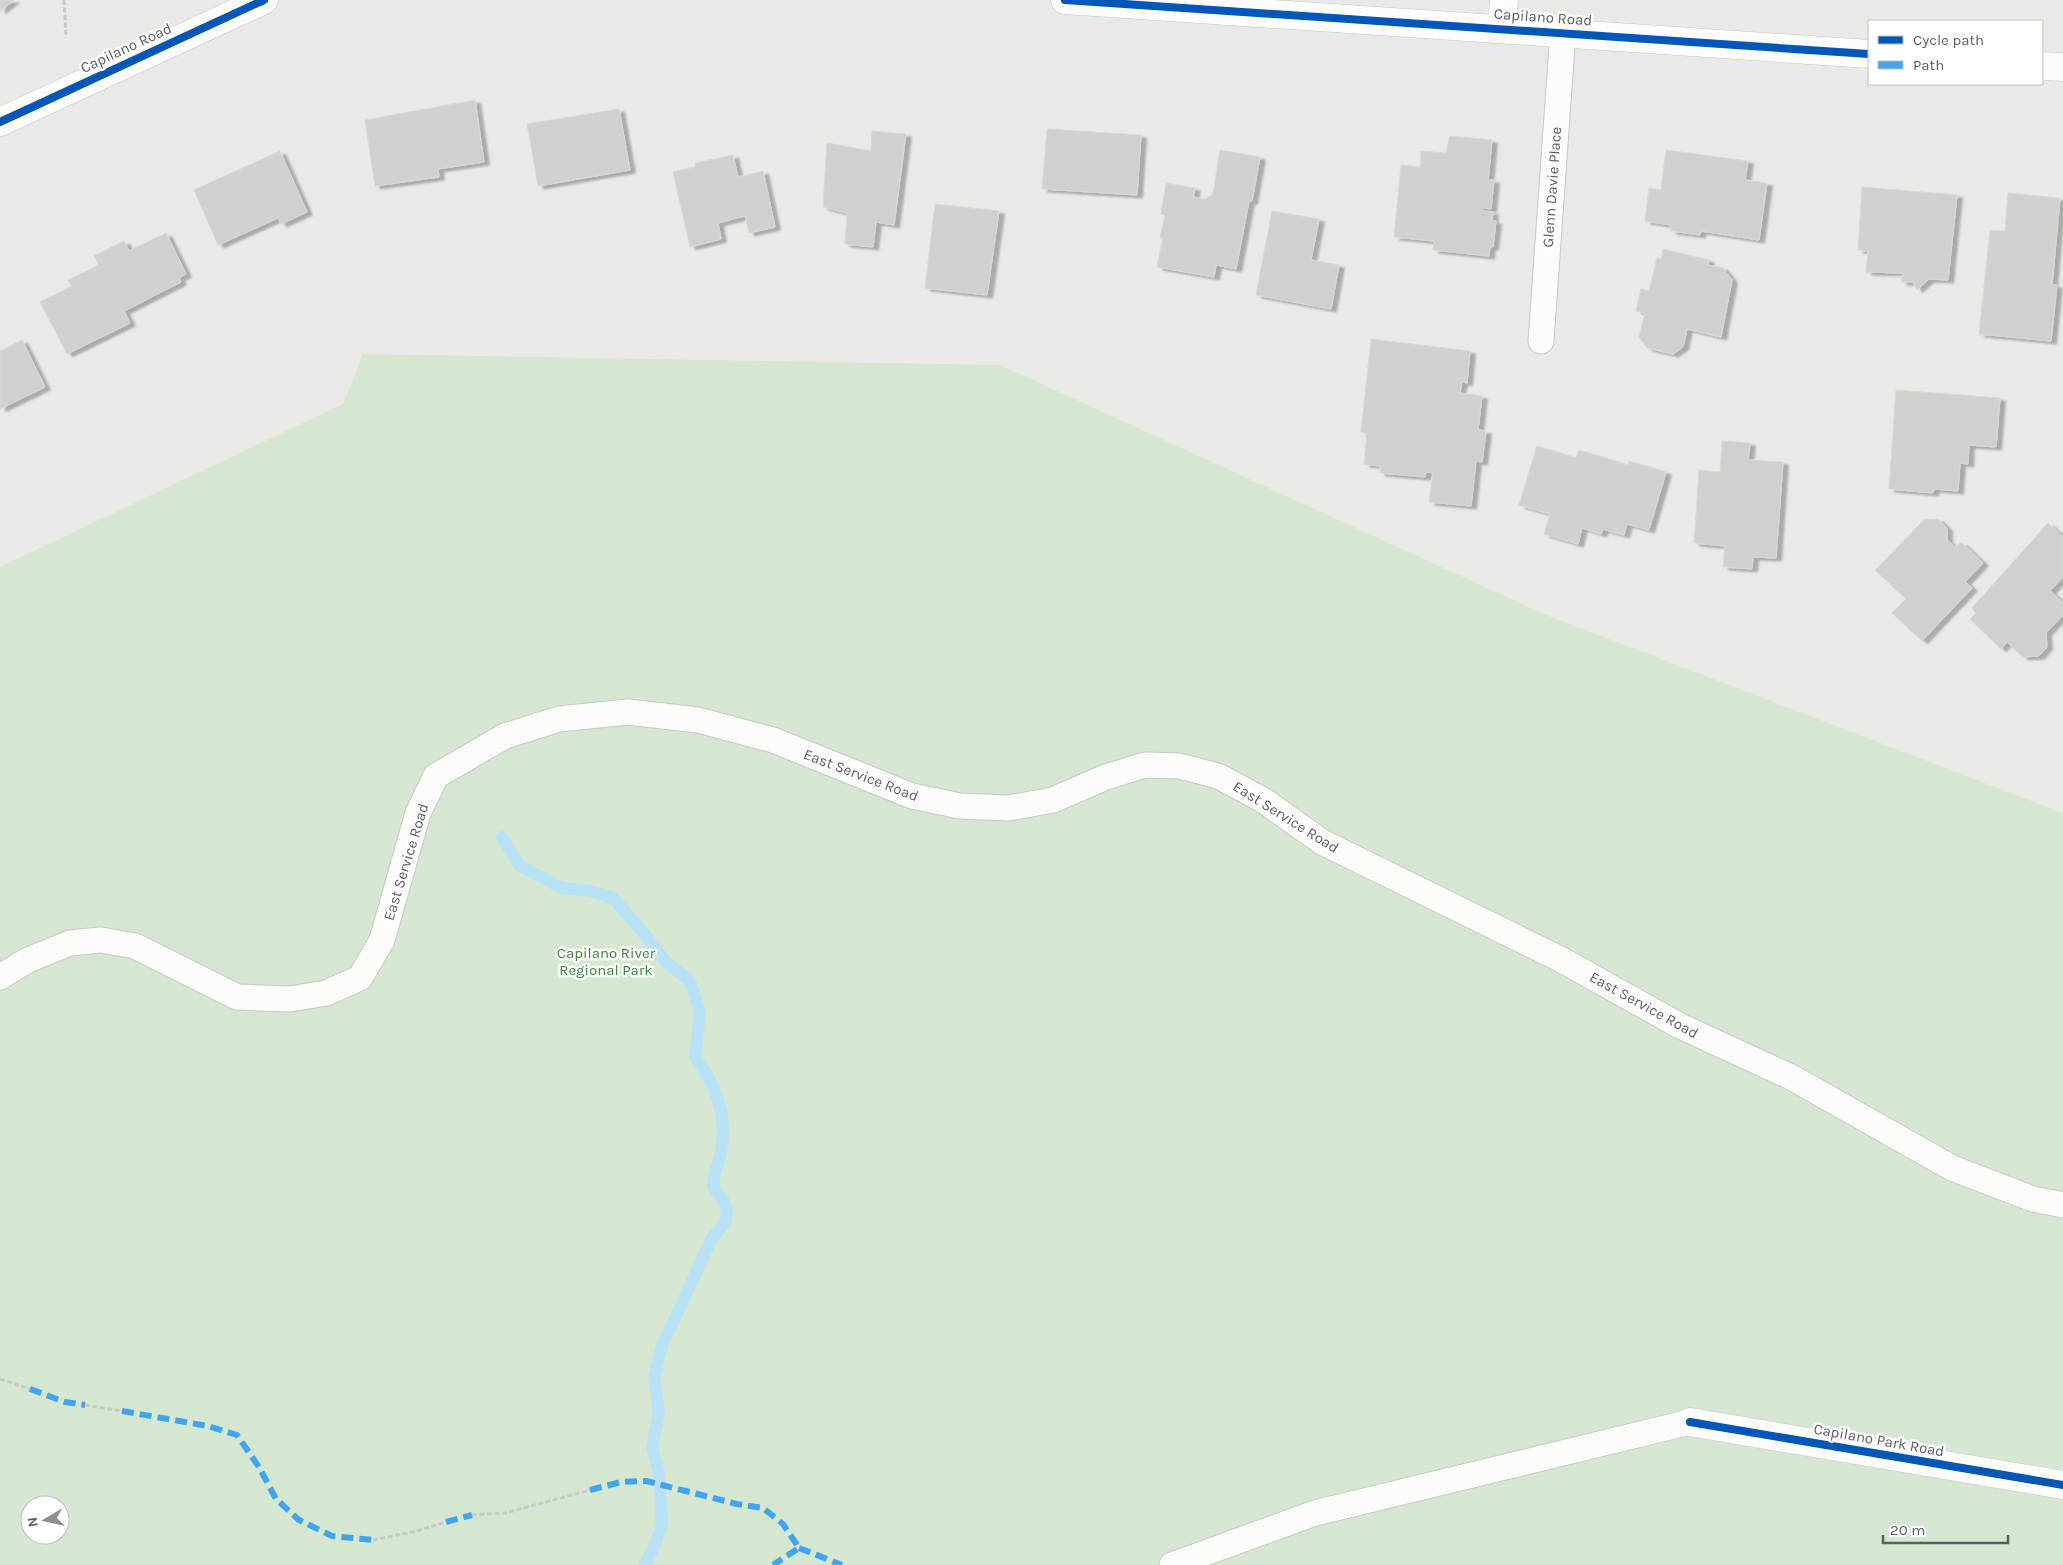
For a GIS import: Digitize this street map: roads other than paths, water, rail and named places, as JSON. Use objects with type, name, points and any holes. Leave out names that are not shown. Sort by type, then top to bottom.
[{"type":"main road","name":"Capilano Road","points":[[0,122],[264,0]]},
{"type":"main road","name":"Capilano Road","points":[[1065,0],[1143,2],[1868,54]]},
{"type":"main road","points":[[1502,28],[1504,0]]},
{"type":"main road","points":[[2043,66],[2063,67]]},
{"type":"main road","name":"Capilano Park Road","points":[[1690,1422],[2063,1485]]},
{"type":"lane","name":"Glenn Davie Place","points":[[1541,341],[1563,32]]},
{"type":"lane","name":"East Service Road","points":[[0,977],[28,960],[70,943],[101,940],[134,946],[237,997],[290,999],[326,993],[360,978],[382,940],[418,812],[436,776],[505,736],[559,719],[628,712],[698,720],[773,740],[912,796],[960,806],[1009,808],[1053,800],[1106,777],[1145,766],[1179,766],[1218,776],[1263,800],[1322,842],[1562,960],[1680,1026],[1792,1077],[1952,1168],[2033,1199],[2063,1205]]},
{"type":"lane","points":[[1172,1565],[1315,1513],[1690,1422]]},
{"type":"waterway","points":[[502,837],[520,866],[562,888],[590,891],[613,898],[665,961],[690,981],[700,1012],[695,1057],[715,1092],[722,1117],[722,1143],[713,1187],[723,1200],[727,1210],[725,1223],[712,1238],[662,1346],[654,1377],[659,1413],[652,1447],[659,1473],[662,1525],[645,1565]]},
{"type":"park label","name":"Capilano River Regional Park","points":[[606,962]]}]
